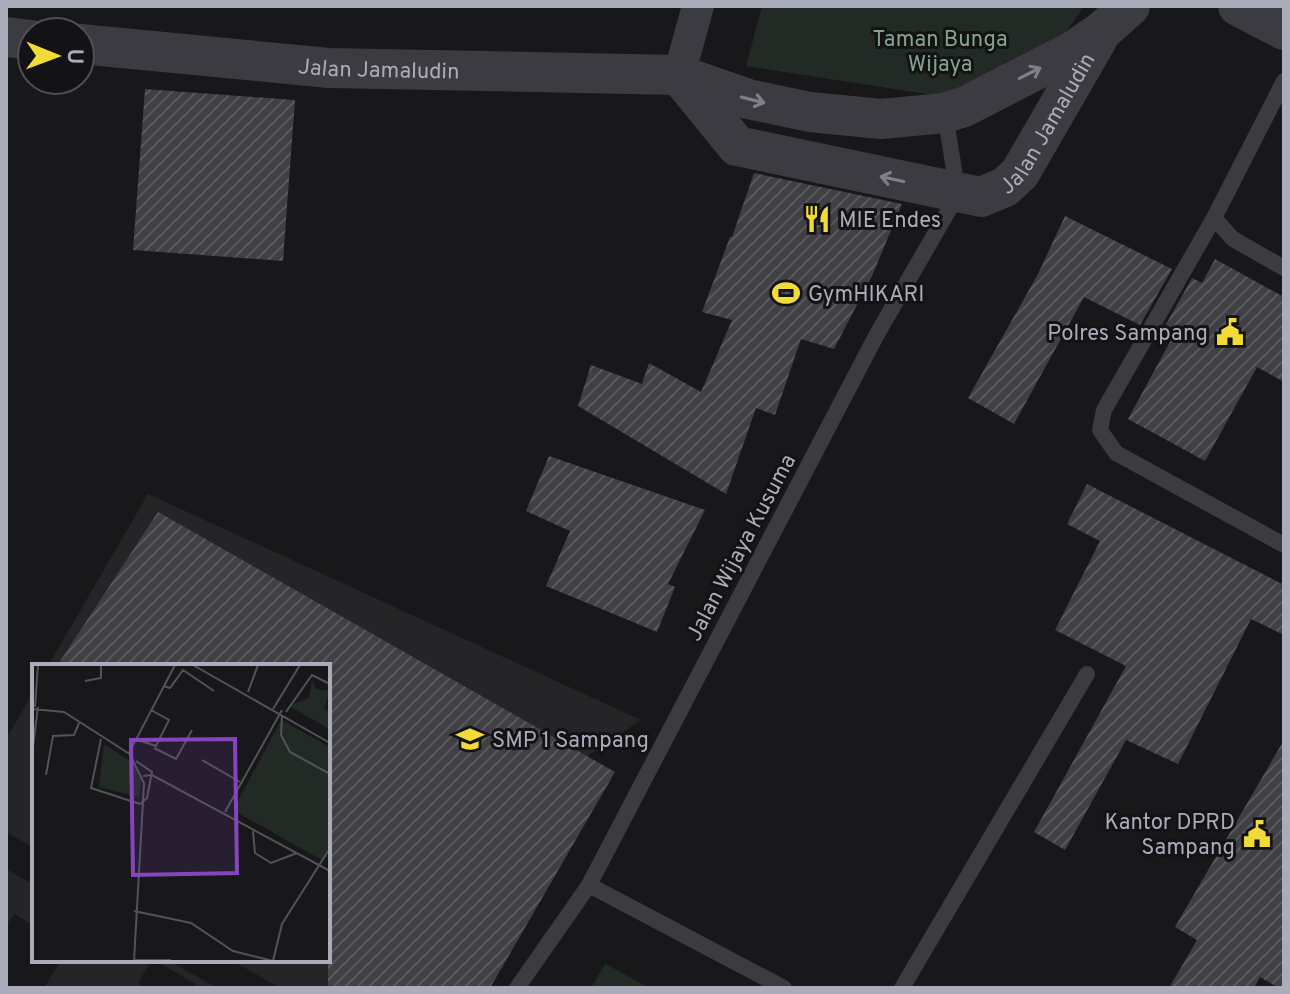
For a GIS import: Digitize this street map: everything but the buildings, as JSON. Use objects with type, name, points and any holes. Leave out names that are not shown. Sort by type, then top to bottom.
[{"type":"street","points":[[679,75],[698,6]]},
{"type":"street","points":[[1238,6],[1284,30]]},
{"type":"street","name":"Jalan Jamaludin","points":[[96,46],[329,68],[679,75],[748,99],[810,112],[881,119],[944,113],[964,107],[1073,51],[1116,18]]},
{"type":"street","name":"Jalan Jamaludin","points":[[679,75],[737,146],[981,197],[1005,187],[1020,173],[1116,18]]},
{"type":"lane","points":[[1284,81],[1214,218],[1104,410],[1100,430],[1116,453],[1284,545]]},
{"type":"lane","points":[[944,113],[958,194]]},
{"type":"lane","name":"Jalan Wijaya Kusuma","points":[[517,988],[589,885],[876,336],[958,194]]},
{"type":"lane","points":[[1214,218],[1233,239],[1284,268]]},
{"type":"lane","points":[[902,988],[1087,674]]},
{"type":"lane","points":[[589,885],[784,988]]},
{"type":"shaded area","name":"SMP 1 Sampang","points":[[148,494],[641,720],[583,759],[455,988],[280,988],[234,962],[330,962],[330,664],[49,664]]},
{"type":"shaded area","points":[[32,694],[32,847],[6,832],[6,739]]},
{"type":"shaded area","points":[[6,869],[32,884],[32,925],[14,914],[6,926]]},
{"type":"shaded area","points":[[60,962],[151,962],[138,983],[146,988],[44,988]]},
{"type":"shaded area","points":[[158,962],[172,962],[217,988],[193,988],[195,984]]},
{"type":"green space","name":"Taman Bunga Wijaya","points":[[762,6],[1084,6],[1058,44],[952,98],[746,66]]},
{"type":"green space","points":[[606,964],[649,988],[591,988]]},
{"type":"place","name":"MIE Endes","points":[[817,219]]},
{"type":"place","name":"GymHIKARI","points":[[786,293]]},
{"type":"place","name":"Polres Sampang","points":[[1230,332]]},
{"type":"place","name":"SMP 1 Sampang","points":[[470,739]]},
{"type":"place","name":"Kantor DPRD Sampang","points":[[1257,834]]}]
